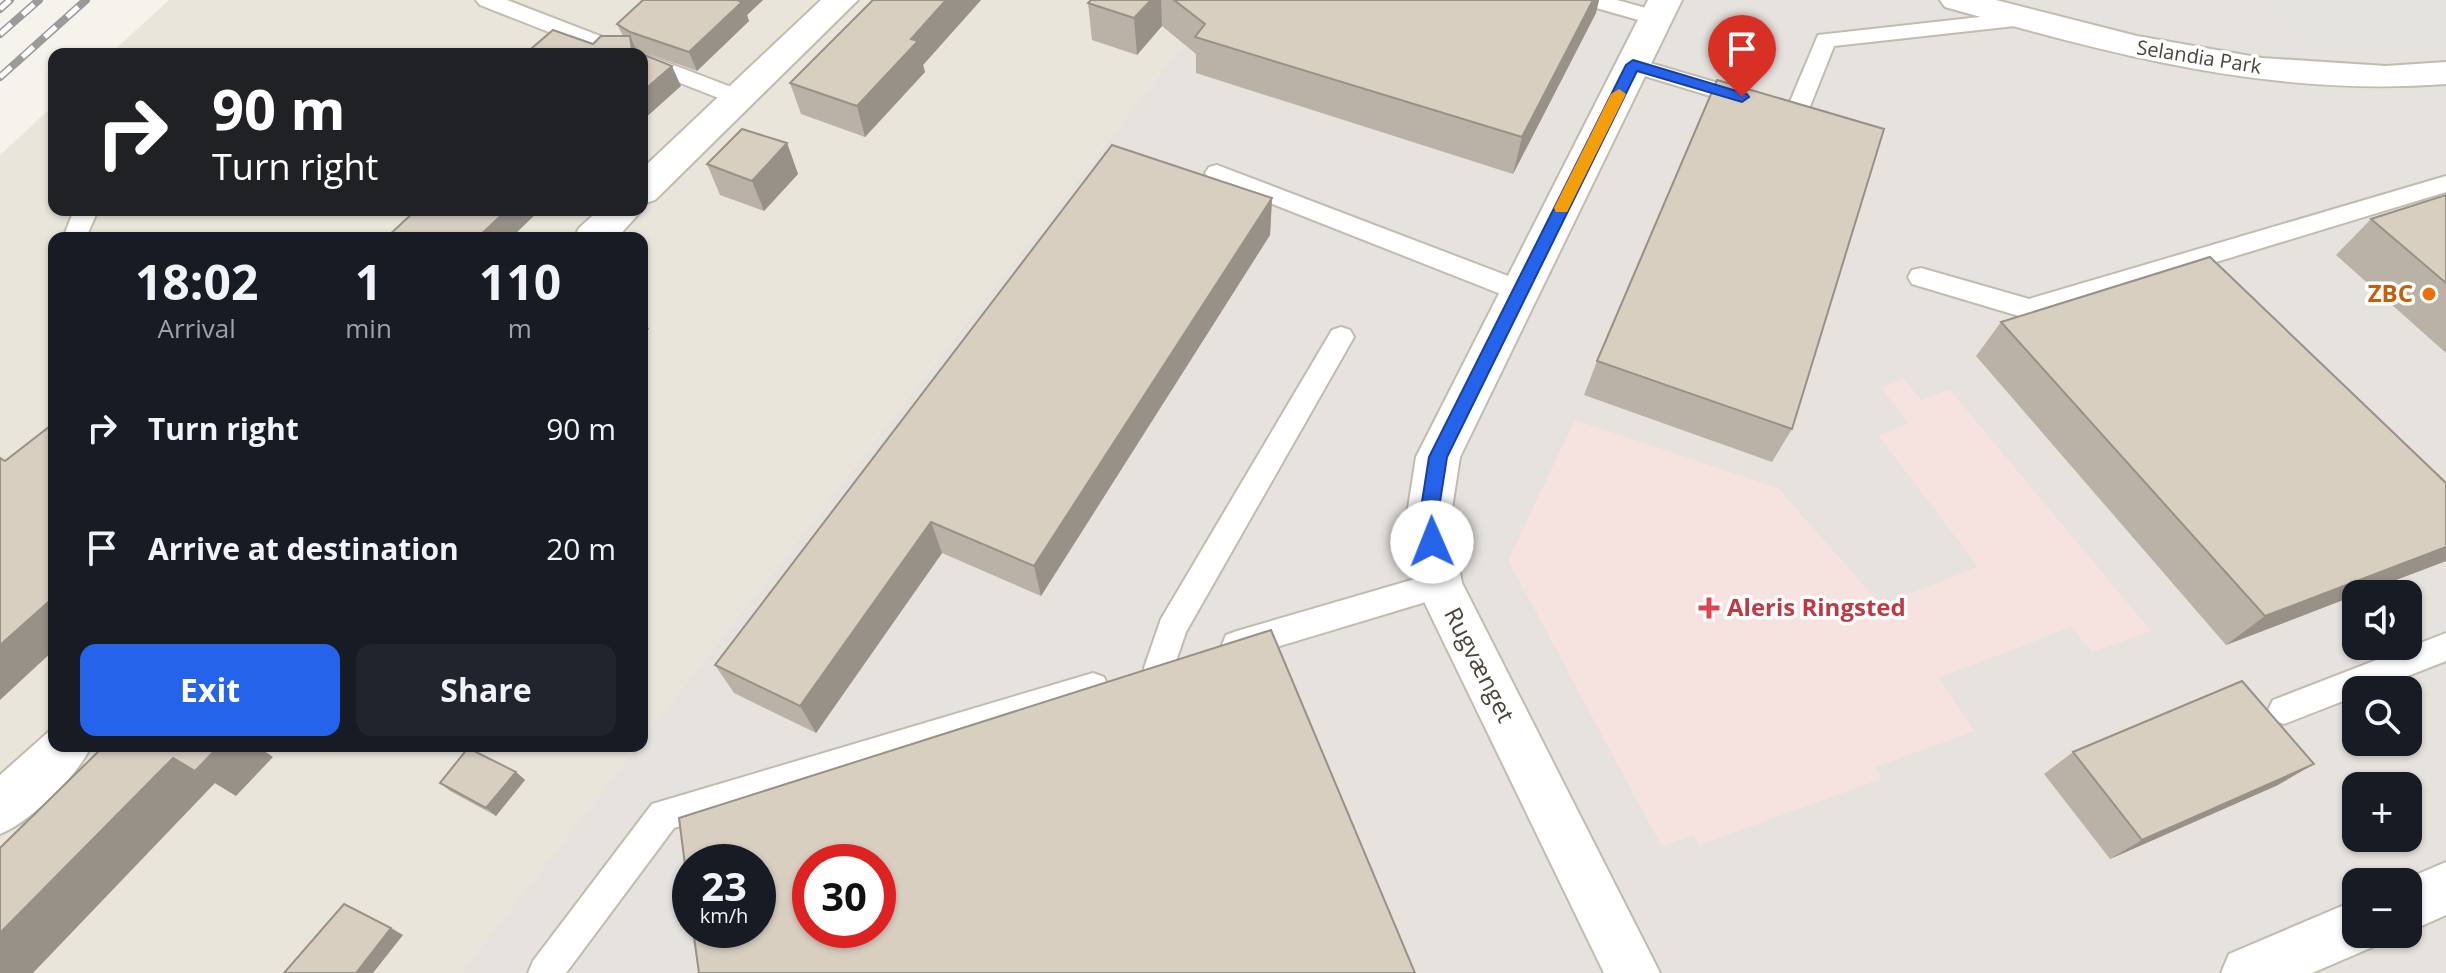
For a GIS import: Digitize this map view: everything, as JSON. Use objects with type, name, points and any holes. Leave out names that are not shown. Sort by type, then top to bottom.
[{"type":"street","points":[[648,185],[841,0]]},
{"type":"street","name":"Selandia Park","points":[[1957,0],[2131,46],[2232,64],[2339,75],[2418,76],[2446,73]]},
{"type":"street","name":"Rugvænget","points":[[1633,973],[1439,585],[1428,521],[1438,457],[1661,9]]},
{"type":"street","points":[[599,232],[617,216]]},
{"type":"street","points":[[0,809],[60,752]]},
{"type":"street","points":[[2422,899],[2446,888]]},
{"type":"street","points":[[2248,973],[2342,933]]},
{"type":"lane","points":[[487,0],[611,48]]},
{"type":"lane","points":[[1593,0],[1661,9]]},
{"type":"lane","points":[[1633,65],[1796,114],[1826,40],[2007,21]]},
{"type":"lane","points":[[648,62],[739,98]]},
{"type":"lane","points":[[1217,173],[1520,291]]},
{"type":"lane","points":[[1921,277],[2029,309],[2446,184]]},
{"type":"lane","points":[[1183,661],[1172,628],[1341,337]]},
{"type":"lane","points":[[545,973],[664,815],[1439,585]]},
{"type":"lane","points":[[2284,710],[2446,647]]},
{"type":"shaded area","points":[[169,0],[1217,0],[648,732],[648,232],[48,232],[48,752],[632,752],[461,973],[0,973],[0,155],[48,111],[48,216],[648,216],[648,48],[117,48]]},
{"type":"shaded area","points":[[1217,0],[2446,0],[2446,973],[461,973],[632,752],[648,752],[648,732]]},
{"type":"shaded area","points":[[2268,0],[2446,0],[2446,45],[2333,51]]},
{"type":"shaded area","name":"Aleris Ringsted","points":[[1904,379],[1921,400],[1950,390],[2151,631],[2092,652],[2071,627],[1939,678],[1975,731],[1875,767],[1881,779],[1699,845],[1693,835],[1662,847],[1508,560],[1575,420],[1778,488],[1894,620],[1903,616],[1893,600],[1978,567],[1878,435],[1909,423],[1881,388]]},
{"type":"building","points":[[643,0],[742,2],[689,52],[630,32],[617,24]]},
{"type":"building","points":[[873,0],[946,0],[911,39],[918,41],[857,106],[790,83]]},
{"type":"building","points":[[1091,0],[1151,0],[1134,18],[1088,3]]},
{"type":"building","points":[[1174,0],[1593,0],[1522,137],[1195,37],[1205,24]]},
{"type":"building","points":[[553,30],[593,44],[601,36],[630,36],[632,48],[532,48]]},
{"type":"building","points":[[648,56],[672,66],[648,87]]},
{"type":"building","points":[[1717,80],[1884,129],[1792,429],[1597,361]]},
{"type":"building","points":[[742,129],[787,143],[752,181],[707,164]]},
{"type":"building","points":[[1112,145],[1272,198],[1034,566],[931,522],[800,706],[715,665]]},
{"type":"building","points":[[2446,195],[2446,283],[2371,219]]},
{"type":"building","points":[[410,216],[501,216],[483,232],[392,232]]},
{"type":"building","points":[[2210,257],[2446,483],[2446,547],[2359,580],[2342,580],[2342,587],[2265,616],[2001,322]]},
{"type":"building","points":[[48,428],[48,602],[0,645],[0,458],[5,461]]},
{"type":"building","points":[[1271,630],[1415,973],[699,973],[696,948],[776,948],[776,844],[682,844],[679,818]]},
{"type":"building","points":[[2242,681],[2314,764],[2142,840],[2073,752]]},
{"type":"building","points":[[98,752],[213,752],[195,771],[173,758],[0,933],[0,848]]},
{"type":"building","points":[[465,752],[476,752],[516,772],[486,808],[440,783]]},
{"type":"building","points":[[344,904],[391,928],[356,973],[284,973]]},
{"type":"railway","points":[[0,9],[10,0]]},
{"type":"railway","points":[[0,34],[39,0]]},
{"type":"railway","points":[[0,77],[86,0]]},
{"type":"slow traffic","points":[[1562,208],[1619,94]]},
{"type":"place","name":"ZBC","points":[[2429,294]]},
{"type":"place","name":"Aleris Ringsted","points":[[1709,608]]},
{"type":"route","points":[[1432,542],[1428,521],[1438,457],[1633,65],[1742,97]]}]
